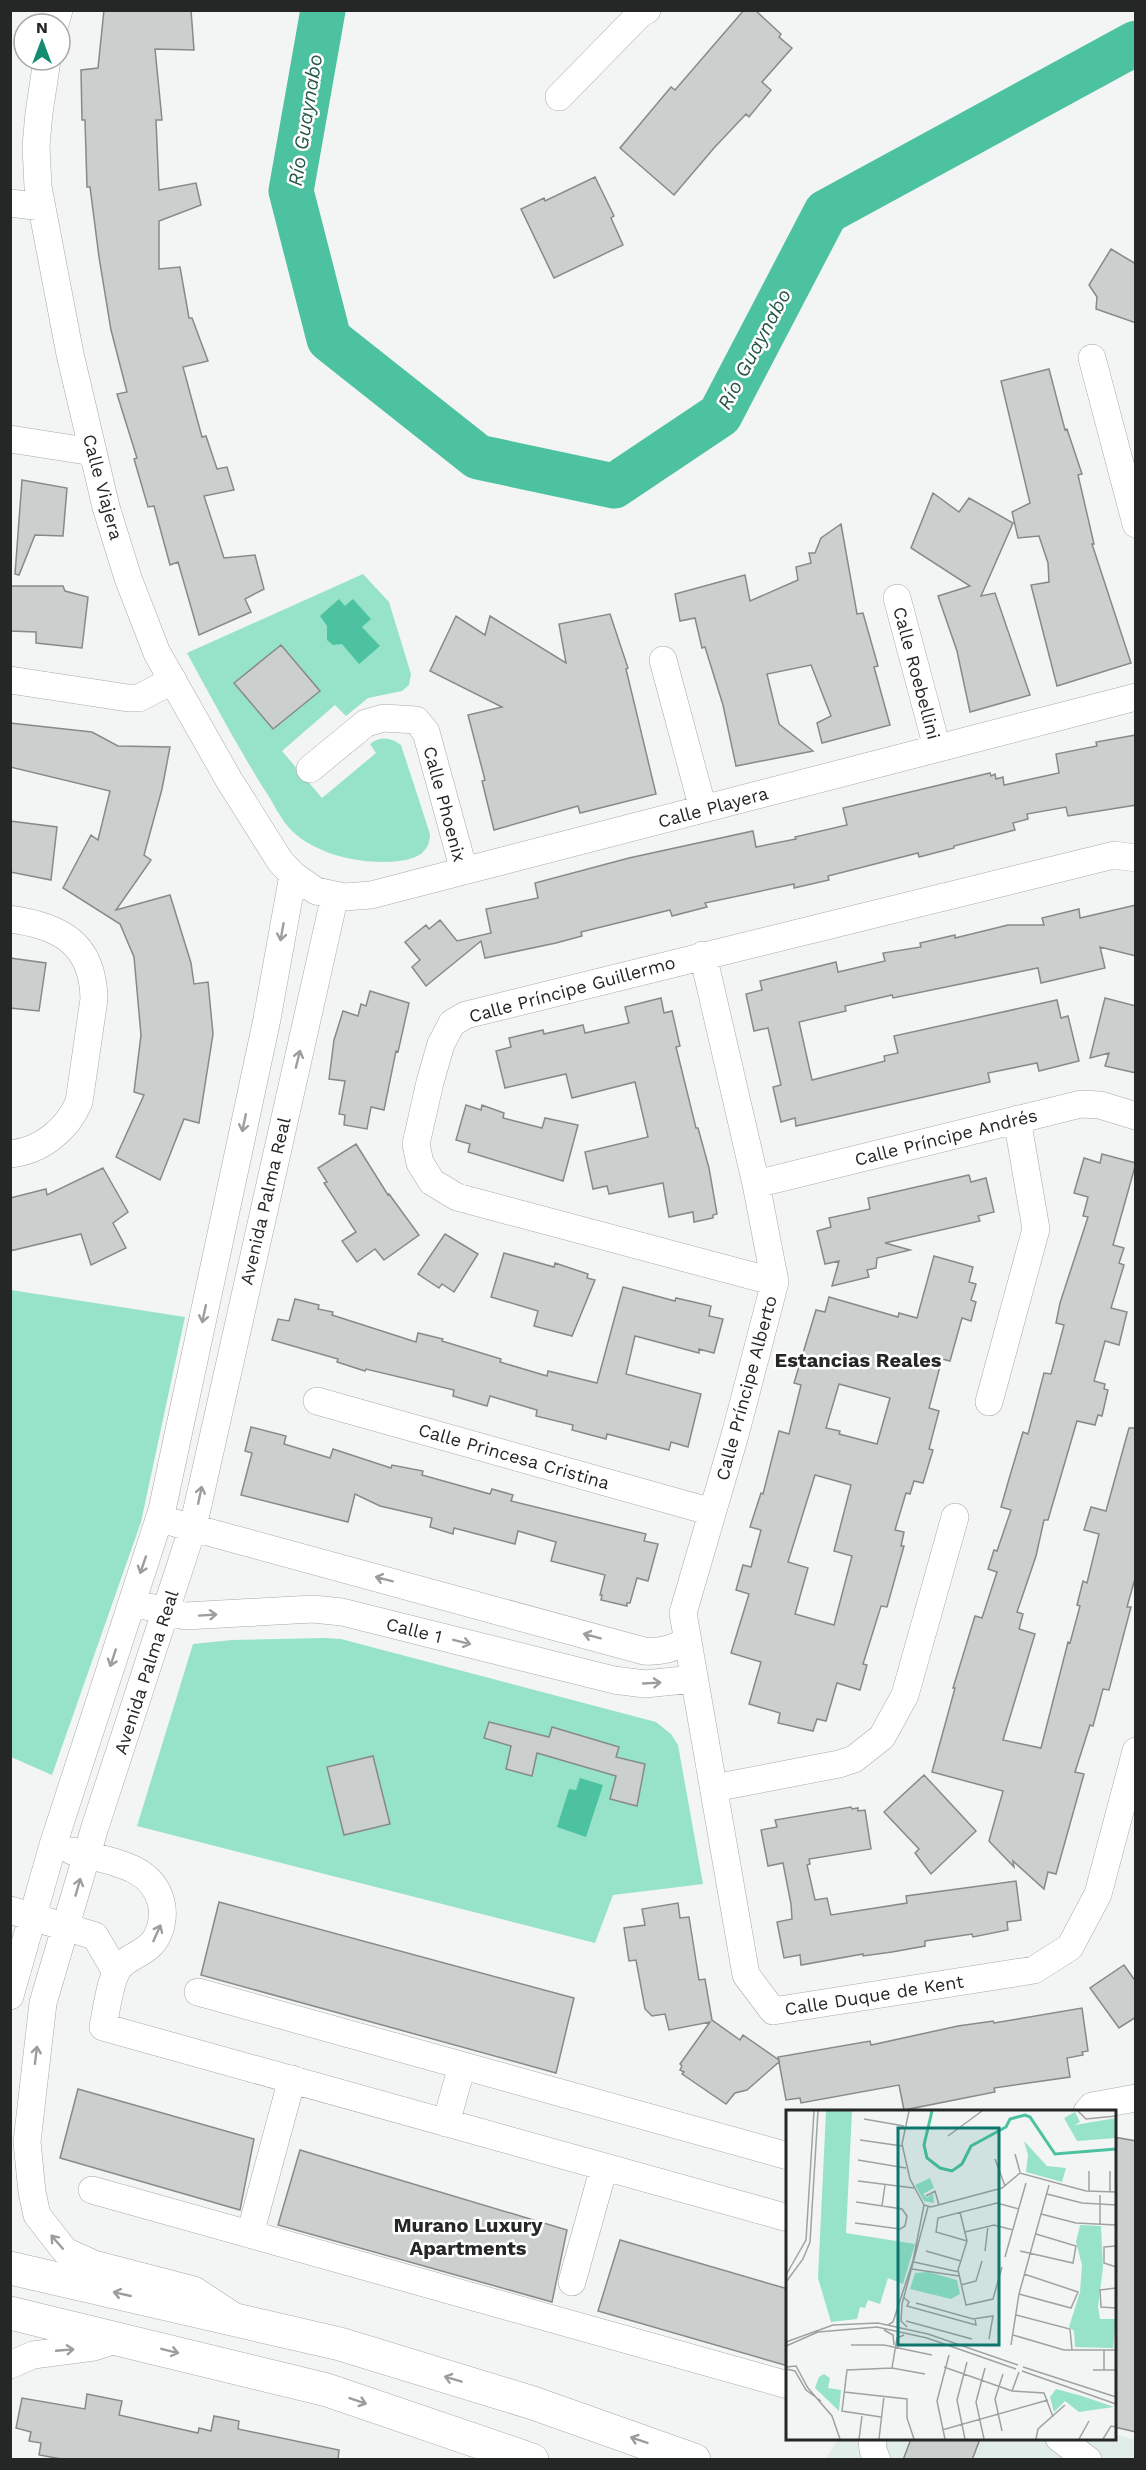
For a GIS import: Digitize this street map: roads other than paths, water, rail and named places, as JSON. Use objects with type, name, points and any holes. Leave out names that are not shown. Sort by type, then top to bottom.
[{"type":"main road","points":[[10,2268],[340,2344],[533,2403],[694,2460]]},
{"type":"main road","points":[[10,2313],[121,2338],[327,2390],[532,2460]]},
{"type":"street","points":[[559,97],[639,15],[647,10]]},
{"type":"street","name":"Calle Viajera","points":[[45,72],[36,146],[38,187],[70,354],[106,507],[128,578],[157,653],[229,780],[280,861],[293,875]]},
{"type":"street","points":[[10,202],[42,207]]},
{"type":"street","points":[[1092,358],[1136,524]]},
{"type":"street","points":[[10,440],[93,452]]},
{"type":"street","name":"Calle Roebellini","points":[[897,598],[937,748]]},
{"type":"street","points":[[663,660],[703,809]]},
{"type":"street","points":[[10,680],[128,698],[140,698],[173,680]]},
{"type":"street","name":"Calle Playera","points":[[293,875],[316,891],[334,895],[371,895],[1136,697]]},
{"type":"street","name":"Calle Phoenix","points":[[310,769],[366,723],[384,718],[417,720],[426,732],[464,871]]},
{"type":"street","name":"Calle Príncipe Guillermo","points":[[775,1282],[457,1197],[432,1182],[420,1163],[416,1144],[441,1044],[452,1023],[466,1015],[1114,855],[1136,858]]},
{"type":"street","name":"Avenida Palma Real","points":[[10,1996],[21,1913],[53,1845],[159,1518],[267,1019],[293,875]]},
{"type":"street","name":"Avenida Palma Real","points":[[244,2322],[194,2290],[94,2264],[65,2251],[37,2215],[32,2192],[27,2142],[43,2003],[87,1856],[193,1527],[334,895]]},
{"type":"street","points":[[10,919],[38,923],[67,937],[86,962],[94,985],[79,1102],[73,1115],[41,1146],[10,1154]]},
{"type":"street","name":"Calle Príncipe Alberto","points":[[694,1679],[683,1613],[735,1435],[775,1282],[756,1184],[703,955]]},
{"type":"street","name":"Calle Príncipe Andrés","points":[[756,1184],[1081,1104],[1100,1106],[1136,1116]]},
{"type":"street","points":[[989,1402],[1036,1229],[1017,1119]]},
{"type":"street","name":"Calle Princesa Cristina","points":[[317,1401],[712,1512]]},
{"type":"street","points":[[714,1788],[839,1764],[854,1759],[882,1737],[905,1695],[955,1517]]},
{"type":"street","points":[[159,1518],[644,1651],[662,1652],[688,1640]]},
{"type":"street","points":[[418,1630],[428,1592]]},
{"type":"street","name":"Calle 1","points":[[130,1602],[185,1616],[313,1609],[342,1612],[614,1680],[645,1684],[694,1679]]},
{"type":"street","name":"Calle Duque de Kent","points":[[694,1679],[746,1975],[773,2011],[1034,1970],[1070,1947],[1098,1894],[1136,1751]]},
{"type":"street","points":[[53,1845],[133,1868],[146,1876],[158,1890],[162,1908],[161,1925],[155,1940],[140,1953],[123,1963],[116,1972],[103,2027],[786,2217]]},
{"type":"street","points":[[21,1913],[95,1936],[116,1972]]},
{"type":"street","points":[[198,1992],[786,2155]]},
{"type":"street","points":[[446,2123],[462,2066]]},
{"type":"street","points":[[250,2234],[292,2079]]},
{"type":"street","points":[[1089,2110],[1092,2106],[1136,2098]]},
{"type":"street","points":[[572,2282],[604,2166]]},
{"type":"street","points":[[92,2190],[786,2384]]},
{"type":"street","points":[[10,2365],[33,2355],[94,2347],[121,2338]]},
{"type":"street","points":[[872,2440],[877,2460]]},
{"type":"street","points":[[1060,2440],[1088,2460]]},
{"type":"waterway","name":"Río Guaynabo","points":[[323,10],[291,191],[329,339],[478,457],[614,486],[720,415],[826,212],[1136,43]]},
{"type":"district","name":"Estancias Reales","points":[[858,1360]]},
{"type":"district","name":"Murano Luxury Apartments","points":[[468,2236]]}]
